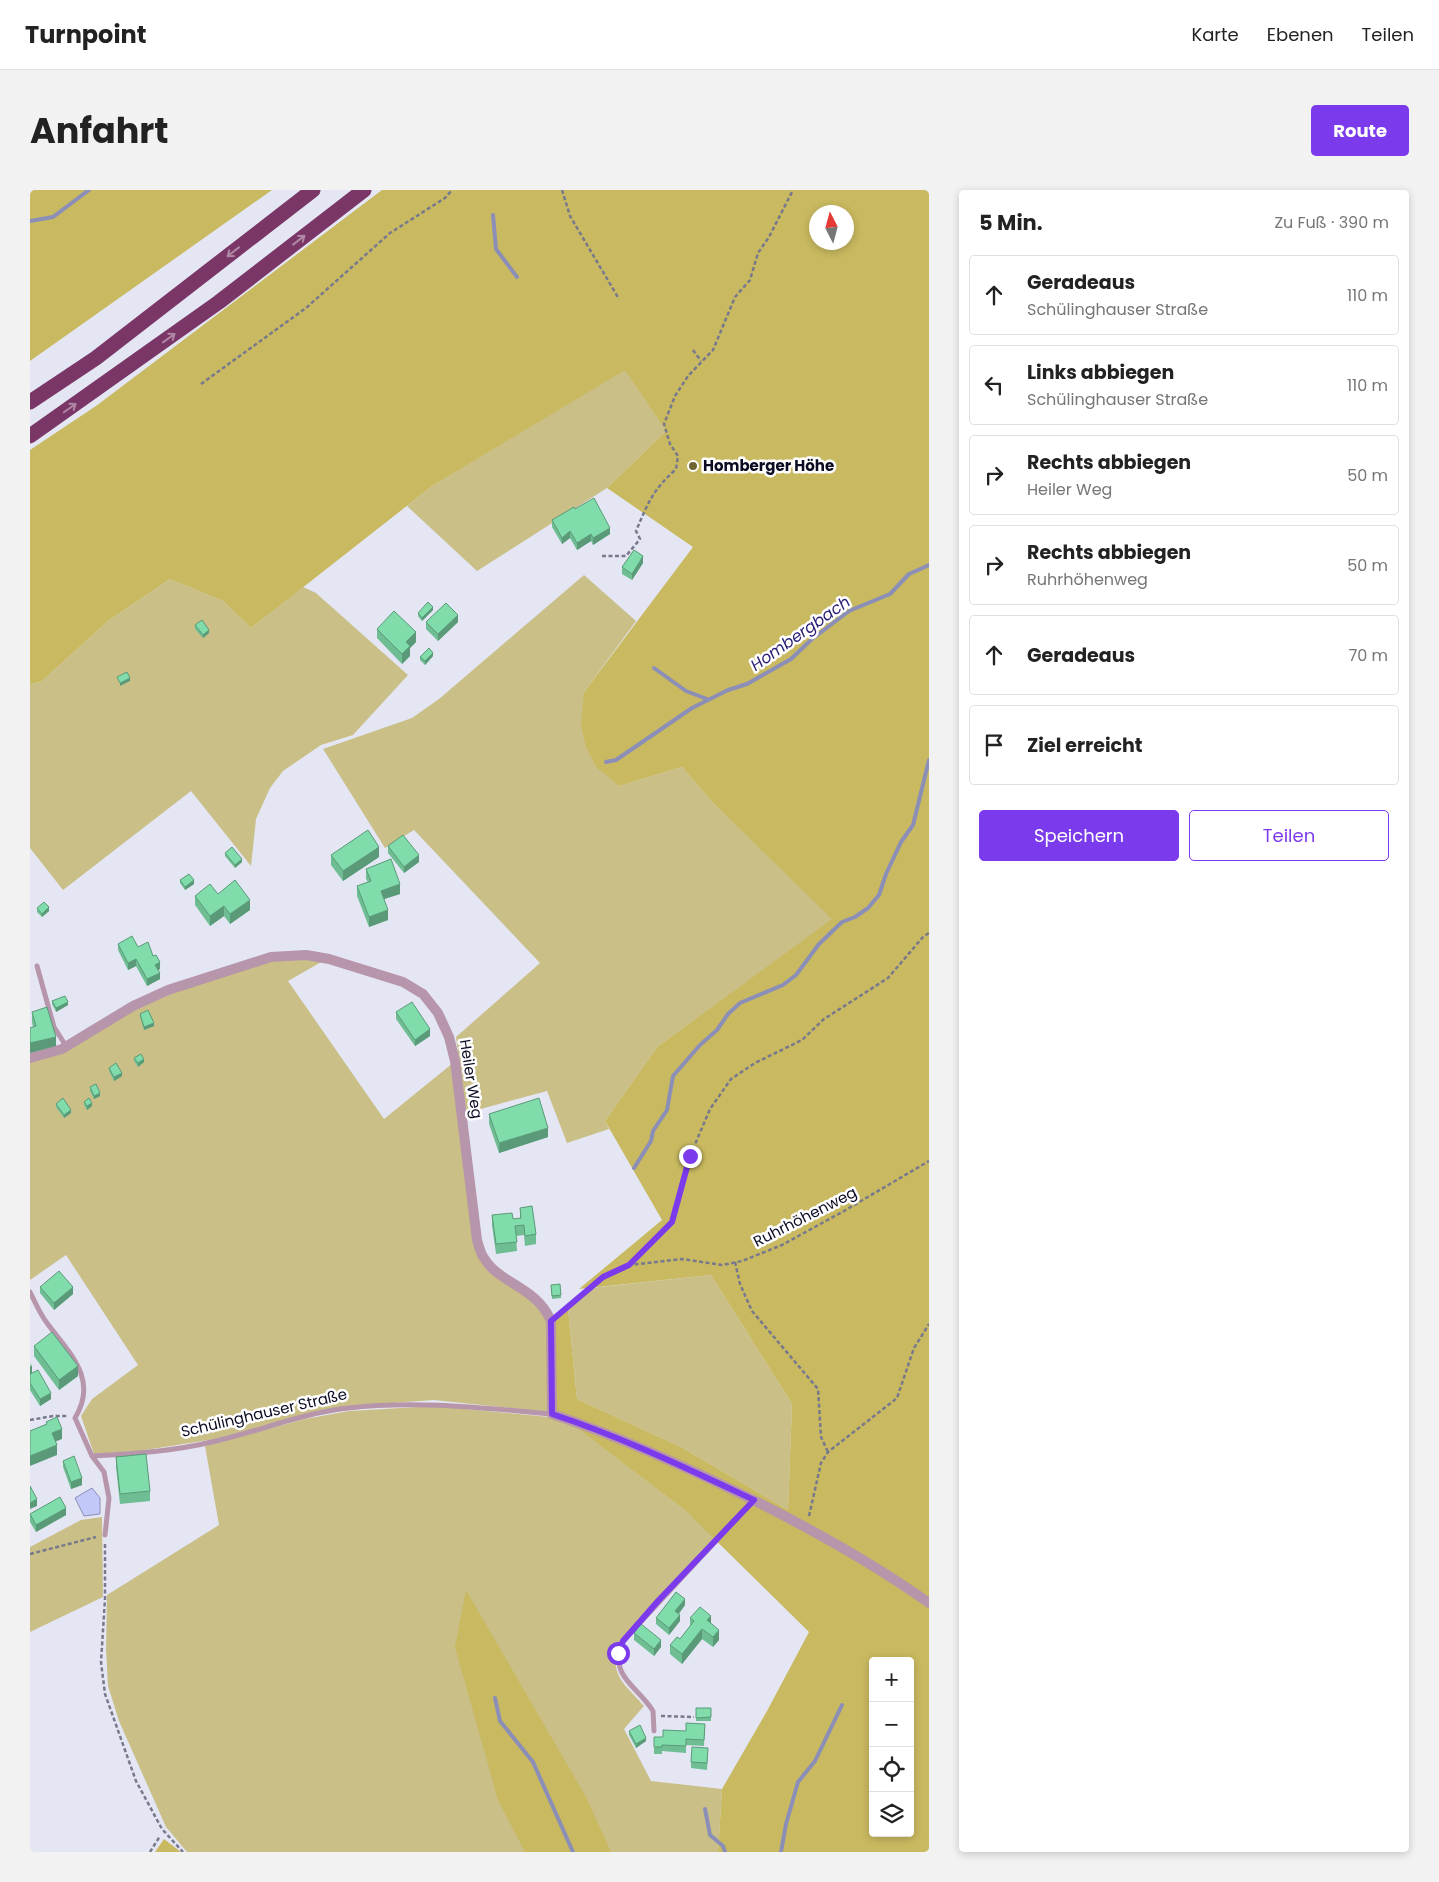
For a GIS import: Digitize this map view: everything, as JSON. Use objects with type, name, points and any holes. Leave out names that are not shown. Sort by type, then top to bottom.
[{"type":"highway","points":[[30,402],[96,358],[313,190]]},
{"type":"highway","points":[[30,436],[130,367],[364,190]]},
{"type":"street","name":"Heiler Weg","points":[[30,1058],[66,1046],[133,1006],[168,990],[271,957],[306,955],[402,982],[423,994],[438,1013],[449,1037],[455,1061],[477,1240],[483,1258],[490,1266],[538,1301],[551,1321]]},
{"type":"street","points":[[551,1321],[552,1414]]},
{"type":"street","name":"Schülinghauser Straße","points":[[552,1414],[666,1459],[754,1500],[807,1527],[897,1580],[929,1603]]},
{"type":"lane","points":[[37,966],[54,1026],[66,1046]]},
{"type":"lane","points":[[30,1292],[45,1321],[74,1356],[84,1379],[84,1397],[75,1418],[92,1456],[104,1472],[108,1498],[105,1535]]},
{"type":"lane","name":"Schülinghauser Straße","points":[[92,1456],[139,1454],[216,1441],[303,1417],[348,1408],[434,1404],[552,1414]]},
{"type":"lane","points":[[654,1731],[655,1717],[650,1706],[632,1688],[618,1666],[618,1653],[623,1641],[754,1500]]},
{"type":"path","points":[[201,384],[306,308],[390,233],[445,198],[452,190]]},
{"type":"path","points":[[562,190],[570,216],[618,299]]},
{"type":"path","points":[[602,556],[626,556],[640,539],[636,531],[648,502],[657,486],[676,469],[678,456],[670,444],[664,424],[676,396],[688,376],[713,350],[735,297],[750,280],[758,253],[769,237],[793,190]]},
{"type":"path","points":[[693,350],[701,361]]},
{"type":"path","points":[[629,1265],[672,1222],[690,1156],[710,1109],[731,1079],[755,1063],[802,1040],[824,1018],[888,978],[923,936],[929,933]]},
{"type":"path","name":"Ruhrhöhenweg","points":[[551,1321],[603,1277],[629,1265],[682,1260],[722,1264],[735,1262],[782,1244],[844,1211],[929,1161]]},
{"type":"path","points":[[735,1262],[740,1284],[752,1310],[818,1389],[821,1437],[828,1452]]},
{"type":"path","points":[[807,1527],[821,1463],[828,1452],[897,1398],[914,1348],[929,1324]]},
{"type":"path","points":[[30,1420],[52,1416],[75,1418]]},
{"type":"path","points":[[30,1554],[105,1535],[105,1599],[101,1662],[105,1694],[136,1781],[162,1830],[183,1852]]},
{"type":"path","points":[[655,1717],[694,1717]]},
{"type":"path","points":[[150,1852],[160,1836]]},
{"type":"shaded area","points":[[30,190],[272,190],[30,361]]},
{"type":"shaded area","points":[[382,190],[929,190],[929,1852],[718,1852],[722,1789],[767,1711],[809,1632],[687,1512],[576,1427],[550,1413],[552,1322],[568,1309],[577,1399],[681,1447],[788,1510],[792,1404],[711,1275],[579,1289],[662,1220],[605,1121],[657,1047],[832,919],[712,802],[682,767],[620,786],[597,768],[586,747],[581,726],[584,692],[693,547],[607,488],[666,431],[625,370],[431,487],[251,628],[223,601],[170,579],[108,621],[41,682],[30,684],[30,450],[96,406]]},
{"type":"shaded area","points":[[625,369],[666,431],[607,488],[477,571],[407,506],[431,487]]},
{"type":"shaded area","points":[[584,575],[636,621],[584,692],[620,786],[682,767],[712,802],[833,919],[657,1047],[605,1121],[609,1129],[567,1143],[547,1091],[466,1113],[456,1037],[540,963],[414,830],[385,848],[323,749],[412,718],[439,699]]},
{"type":"shaded area","points":[[170,579],[223,601],[251,628],[303,587],[316,593],[408,675],[353,735],[321,745],[283,771],[270,788],[256,819],[251,866],[191,791],[63,890],[30,848],[30,684],[41,682],[108,621]]},
{"type":"shaded area","points":[[287,958],[323,961],[288,981],[384,1119],[453,1063],[480,1259],[536,1303],[548,1322],[547,1412],[434,1400],[348,1406],[215,1439],[139,1451],[94,1454],[81,1416],[92,1399],[138,1365],[66,1255],[30,1280],[30,1061],[124,1015],[186,988],[218,976]]},
{"type":"shaded area","points":[[711,1275],[792,1404],[788,1510],[681,1447],[577,1399],[568,1309],[591,1288]]},
{"type":"shaded area","points":[[435,1406],[549,1417],[574,1425],[687,1512],[715,1537],[620,1641],[616,1662],[617,1670],[624,1684],[644,1706],[624,1729],[651,1781],[722,1789],[718,1852],[187,1852],[166,1827],[119,1721],[108,1686],[106,1649],[107,1595],[219,1525],[205,1446],[305,1419],[349,1411]]},
{"type":"shaded area","points":[[102,1517],[103,1597],[30,1632],[30,1547],[81,1520]]},
{"type":"shaded area","points":[[466,1590],[586,1797],[611,1852],[525,1852],[498,1800],[455,1647]]},
{"type":"shaded area","points":[[164,1839],[181,1852],[155,1852]]},
{"type":"water","points":[[92,1488],[100,1498],[100,1514],[84,1516],[75,1498]]},
{"type":"building","points":[[594,498],[610,528],[593,538],[591,534],[577,543],[570,531],[562,538],[552,520]]},
{"type":"building","points":[[634,550],[643,556],[632,574],[622,567]]},
{"type":"building","points":[[428,602],[433,607],[422,618],[418,613]]},
{"type":"building","points":[[446,603],[458,615],[438,634],[426,622]]},
{"type":"building","points":[[394,611],[416,632],[406,642],[410,646],[402,654],[377,629]]},
{"type":"building","points":[[202,620],[209,630],[203,635],[195,625]]},
{"type":"building","points":[[429,648],[433,653],[425,661],[420,657]]},
{"type":"building","points":[[127,672],[130,678],[120,683],[117,677]]},
{"type":"building","points":[[368,830],[379,847],[343,871],[331,855]]},
{"type":"building","points":[[403,835],[419,855],[404,867],[388,846]]},
{"type":"building","points":[[232,847],[242,859],[235,865],[225,853]]},
{"type":"building","points":[[391,859],[400,884],[381,891],[388,910],[369,917],[357,886],[371,881],[366,869]]},
{"type":"building","points":[[189,874],[194,880],[185,887],[180,880]]},
{"type":"building","points":[[235,880],[250,900],[230,914],[224,906],[210,916],[195,896],[210,884],[218,894]]},
{"type":"building","points":[[44,902],[49,907],[42,914],[37,908]]},
{"type":"building","points":[[132,936],[138,947],[148,942],[153,956],[156,955],[160,962],[155,965],[160,973],[147,979],[136,959],[128,963],[118,944]]},
{"type":"building","points":[[65,996],[68,1002],[56,1008],[52,1001]]},
{"type":"building","points":[[412,1002],[430,1029],[415,1040],[396,1012]]},
{"type":"building","points":[[47,1007],[56,1037],[30,1043],[30,1028],[36,1026],[32,1012]]},
{"type":"building","points":[[148,1010],[154,1023],[144,1027],[140,1014]]},
{"type":"building","points":[[141,1054],[144,1059],[138,1063],[134,1058]]},
{"type":"building","points":[[116,1063],[122,1073],[114,1077],[109,1068]]},
{"type":"building","points":[[96,1084],[100,1093],[94,1096],[90,1087]]},
{"type":"building","points":[[63,1098],[71,1110],[64,1115],[56,1104]]},
{"type":"building","points":[[89,1098],[92,1103],[87,1106],[84,1102]]},
{"type":"building","points":[[539,1098],[548,1128],[499,1143],[489,1114]]},
{"type":"building","points":[[532,1206],[536,1234],[525,1236],[524,1225],[515,1226],[517,1242],[496,1244],[492,1215],[512,1213],[513,1219],[521,1218],[520,1208]]},
{"type":"building","points":[[59,1271],[73,1287],[54,1303],[40,1287]]},
{"type":"building","points":[[560,1284],[561,1295],[552,1296],[551,1285]]},
{"type":"building","points":[[52,1332],[78,1366],[59,1380],[34,1346]]},
{"type":"building","points":[[38,1370],[51,1393],[40,1399],[30,1383],[30,1374]]},
{"type":"building","points":[[57,1417],[62,1429],[52,1433],[57,1445],[30,1456],[30,1431],[47,1424],[46,1422]]},
{"type":"building","points":[[146,1454],[150,1491],[120,1494],[116,1457]]},
{"type":"building","points":[[74,1456],[82,1478],[71,1482],[63,1461]]},
{"type":"building","points":[[30,1486],[37,1499],[30,1503]]},
{"type":"building","points":[[60,1497],[66,1508],[36,1525],[30,1514]]},
{"type":"building","points":[[676,1592],[685,1599],[675,1611],[680,1615],[669,1628],[656,1618]]},
{"type":"building","points":[[700,1607],[711,1616],[707,1620],[719,1630],[713,1637],[702,1629],[682,1654],[670,1645],[677,1637],[680,1639],[694,1621],[690,1618]]},
{"type":"building","points":[[641,1624],[661,1640],[654,1649],[634,1633]]},
{"type":"building","points":[[696,1708],[711,1708],[711,1717],[696,1718]]},
{"type":"building","points":[[686,1723],[705,1724],[704,1740],[686,1739],[686,1746],[662,1745],[662,1747],[654,1747],[654,1737],[663,1737],[663,1730],[686,1731]]},
{"type":"building","points":[[640,1725],[646,1738],[636,1744],[629,1731]]},
{"type":"building","points":[[692,1747],[708,1748],[707,1763],[691,1762]]},
{"type":"waterway","points":[[30,221],[53,217],[89,190]]},
{"type":"waterway","points":[[493,215],[496,249],[517,277]]},
{"type":"waterway","name":"Hombergbach","points":[[606,762],[616,760],[692,708],[728,690],[747,684],[791,659],[812,639],[849,611],[890,594],[909,574],[929,565]]},
{"type":"waterway","points":[[654,668],[686,691],[707,699]]},
{"type":"waterway","points":[[634,1168],[651,1141],[653,1131],[667,1110],[673,1076],[700,1045],[717,1030],[728,1014],[740,1003],[783,985],[796,975],[819,944],[842,922],[855,917],[868,908],[879,895],[886,874],[901,842],[913,825],[929,760]]},
{"type":"waterway","points":[[495,1698],[500,1721],[533,1762],[573,1852]]},
{"type":"waterway","points":[[781,1852],[786,1824],[798,1782],[815,1761],[842,1705]]},
{"type":"waterway","points":[[705,1809],[710,1835],[723,1846],[725,1852]]},
{"type":"place","name":"Homberger Höhe","points":[[693,466]]},
{"type":"route","points":[[618,1653],[623,1641],[658,1601],[754,1500],[666,1459],[552,1414],[551,1321],[564,1312],[603,1277],[629,1265],[672,1222],[690,1156]]}]
